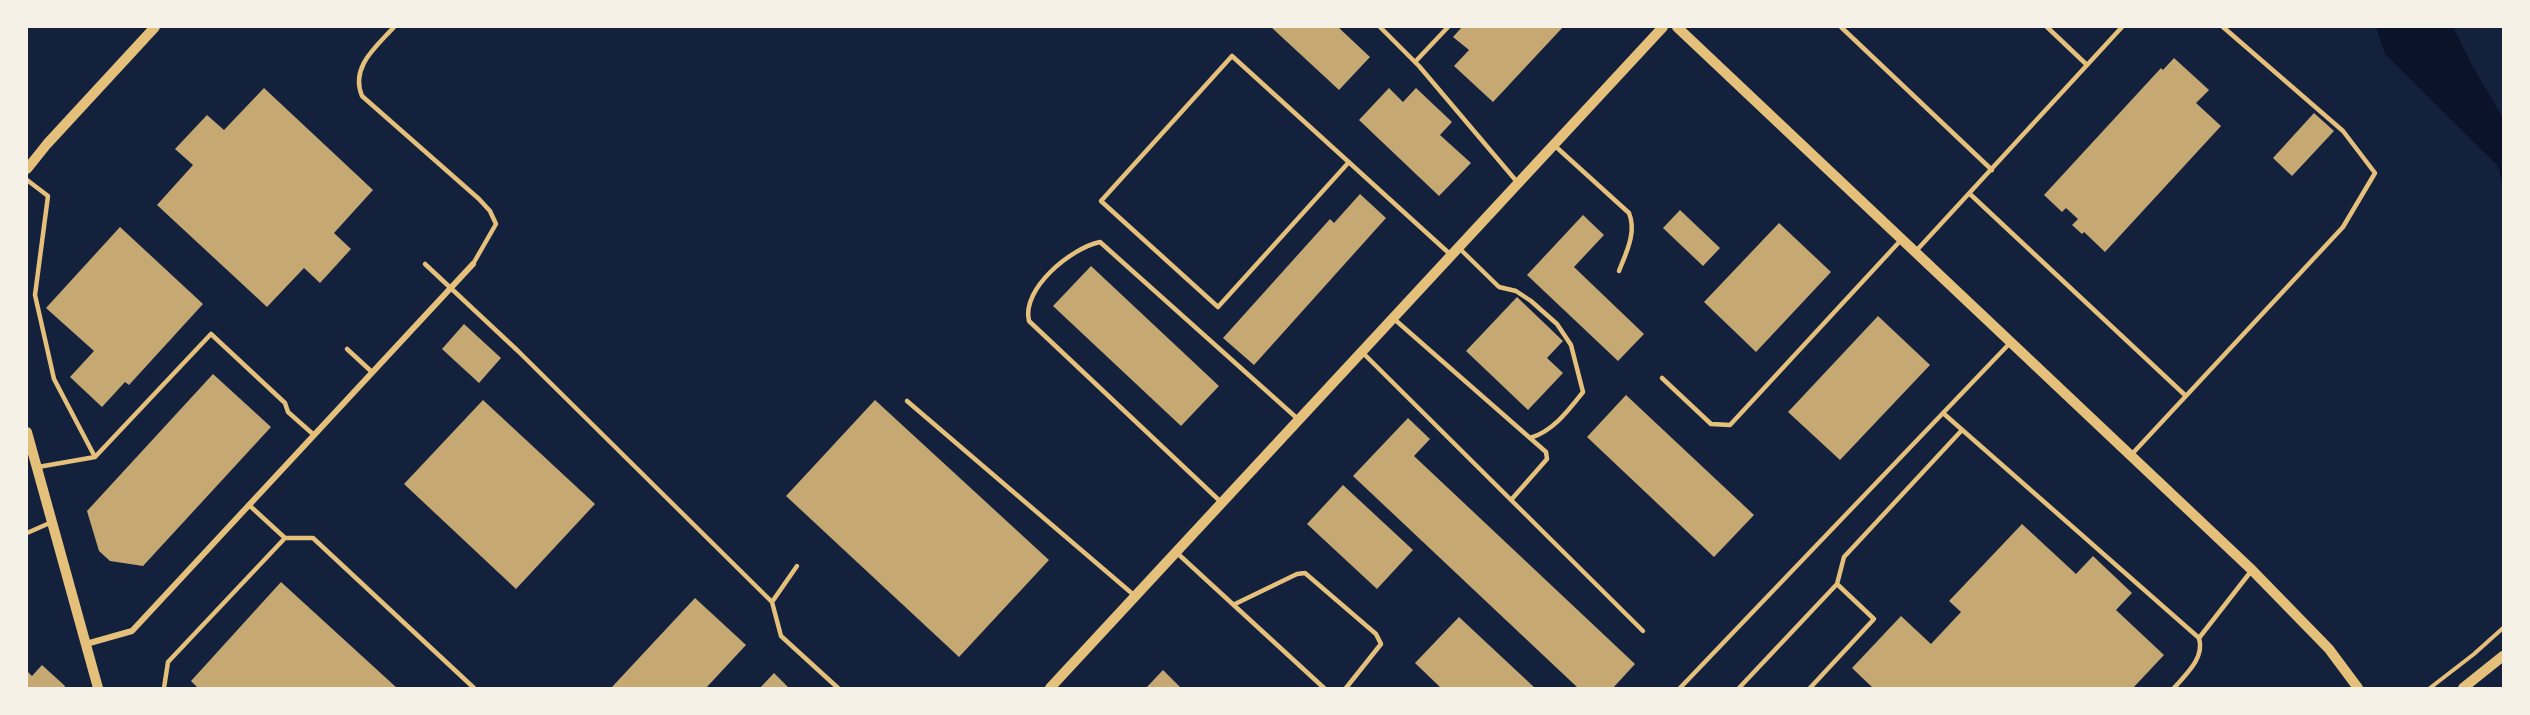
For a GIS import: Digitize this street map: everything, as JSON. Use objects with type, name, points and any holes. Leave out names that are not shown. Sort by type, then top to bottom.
[{"type":"street","points":[[27,169],[47,144],[155,27]]},
{"type":"street","points":[[1050,688],[1663,27]]},
{"type":"street","points":[[1677,27],[2132,454],[2252,570],[2329,649],[2358,688]]},
{"type":"street","points":[[86,644],[132,631],[473,264]]},
{"type":"street","points":[[27,432],[98,688]]},
{"type":"street","points":[[2463,688],[2503,656]]},
{"type":"lane","points":[[394,27],[362,64],[357,85],[362,96],[479,198],[490,211],[496,224],[473,264]]},
{"type":"lane","points":[[1380,27],[1415,62],[1518,183]]},
{"type":"lane","points":[[1415,62],[1448,27]]},
{"type":"lane","points":[[1841,27],[1992,170]]},
{"type":"lane","points":[[2047,27],[2087,65]]},
{"type":"lane","points":[[1916,251],[2122,27]]},
{"type":"lane","points":[[2132,454],[2343,227],[2375,173],[2343,132],[2223,27]]},
{"type":"lane","points":[[1349,162],[1218,307],[1101,201],[1232,56],[1349,162],[1454,251],[1499,287],[1516,291],[1531,301],[1557,324],[1571,345],[1582,392],[1564,415],[1543,434],[1530,438]]},
{"type":"lane","points":[[1554,145],[1629,213],[1632,220],[1631,240],[1619,271]]},
{"type":"lane","points":[[27,180],[48,196],[35,295],[54,379],[95,457]]},
{"type":"lane","points":[[1970,194],[2186,396]]},
{"type":"lane","points":[[1662,378],[1711,424],[1730,425],[1902,238]]},
{"type":"lane","points":[[1222,503],[1029,321],[1027,312],[1032,295],[1058,264],[1088,244],[1100,242],[1299,420]]},
{"type":"lane","points":[[425,264],[772,602],[781,636],[838,688]]},
{"type":"lane","points":[[1394,318],[1546,452],[1547,459],[1511,500]]},
{"type":"lane","points":[[37,467],[95,457],[211,334],[285,403],[288,412],[314,435]]},
{"type":"lane","points":[[1689,688],[1682,686],[2012,341]]},
{"type":"lane","points":[[347,349],[372,372]]},
{"type":"lane","points":[[1362,352],[1643,631]]},
{"type":"lane","points":[[907,401],[1136,596]]},
{"type":"lane","points":[[1943,413],[2199,638],[2201,646],[2193,667],[2174,688]]},
{"type":"lane","points":[[1739,688],[1838,584],[1844,557],[1962,430]]},
{"type":"lane","points":[[249,505],[285,538],[313,538],[474,688]]},
{"type":"lane","points":[[27,533],[51,522]]},
{"type":"lane","points":[[164,688],[168,662],[285,538]]},
{"type":"lane","points":[[1176,552],[1324,688]]},
{"type":"lane","points":[[772,602],[797,566]]},
{"type":"lane","points":[[2199,638],[2252,570]]},
{"type":"lane","points":[[1235,604],[1297,574],[1305,573],[1376,634],[1380,644],[1346,688]]},
{"type":"lane","points":[[1810,688],[1875,619],[1838,584]]},
{"type":"path","points":[[2430,688],[2503,628]]},
{"type":"water","points":[[2376,27],[2453,27],[2503,118],[2503,189],[2498,166],[2385,54]]},
{"type":"building","points":[[1271,27],[1338,27],[1370,57],[1339,90]]},
{"type":"building","points":[[1462,27],[1563,27],[1493,102],[1454,66],[1469,50],[1453,37]]},
{"type":"building","points":[[2174,58],[2209,90],[2196,103],[2221,126],[2105,252],[2084,232],[2082,234],[2072,225],[2078,219],[2066,208],[2062,212],[2044,195],[2161,68],[2163,70]]},
{"type":"building","points":[[264,88],[373,190],[334,233],[351,249],[320,283],[304,268],[267,307],[157,205],[193,165],[175,149],[207,115],[224,130]]},
{"type":"building","points":[[1389,88],[1403,102],[1416,88],[1452,122],[1440,135],[1471,163],[1439,196],[1359,120]]},
{"type":"building","points":[[2314,113],[2334,131],[2292,176],[2273,158]]},
{"type":"building","points":[[1360,194],[1386,218],[1254,365],[1223,338],[1330,219],[1334,223]]},
{"type":"building","points":[[1680,210],[1720,248],[1703,266],[1663,228]]},
{"type":"building","points":[[1583,215],[1604,235],[1574,267],[1644,334],[1618,361],[1527,275]]},
{"type":"building","points":[[1779,223],[1831,272],[1756,352],[1704,302]]},
{"type":"building","points":[[120,227],[203,304],[129,385],[125,382],[102,407],[70,377],[94,351],[46,308]]},
{"type":"building","points":[[1091,266],[1219,386],[1181,426],[1053,306]]},
{"type":"building","points":[[1517,297],[1563,341],[1547,358],[1563,373],[1528,410],[1466,351]]},
{"type":"building","points":[[1878,316],[1930,365],[1840,460],[1788,412]]},
{"type":"building","points":[[464,324],[501,358],[479,383],[442,349]]},
{"type":"building","points":[[213,374],[271,427],[143,566],[110,561],[99,551],[87,511]]},
{"type":"building","points":[[1626,395],[1754,515],[1714,557],[1587,437]]},
{"type":"building","points":[[483,400],[595,504],[516,589],[404,484]]},
{"type":"building","points":[[875,400],[1049,560],[959,657],[786,496]]},
{"type":"building","points":[[1408,418],[1430,439],[1414,456],[1635,664],[1613,688],[1578,688],[1353,476]]},
{"type":"building","points":[[1343,485],[1413,550],[1377,589],[1307,524]]},
{"type":"building","points":[[2022,524],[2076,574],[2093,556],[2132,593],[2116,610],[2164,655],[2133,688],[1873,688],[1852,668],[1901,616],[1931,644],[1961,612],[1949,601]]},
{"type":"building","points":[[281,582],[397,688],[198,688],[191,681]]},
{"type":"building","points":[[695,598],[746,645],[706,688],[612,687]]},
{"type":"building","points":[[1459,617],[1535,688],[1441,688],[1415,663]]},
{"type":"building","points":[[42,665],[65,686],[64,688],[27,688],[27,671],[32,676]]},
{"type":"building","points":[[1163,670],[1181,688],[1146,688]]},
{"type":"building","points":[[774,673],[789,688],[760,688]]}]
